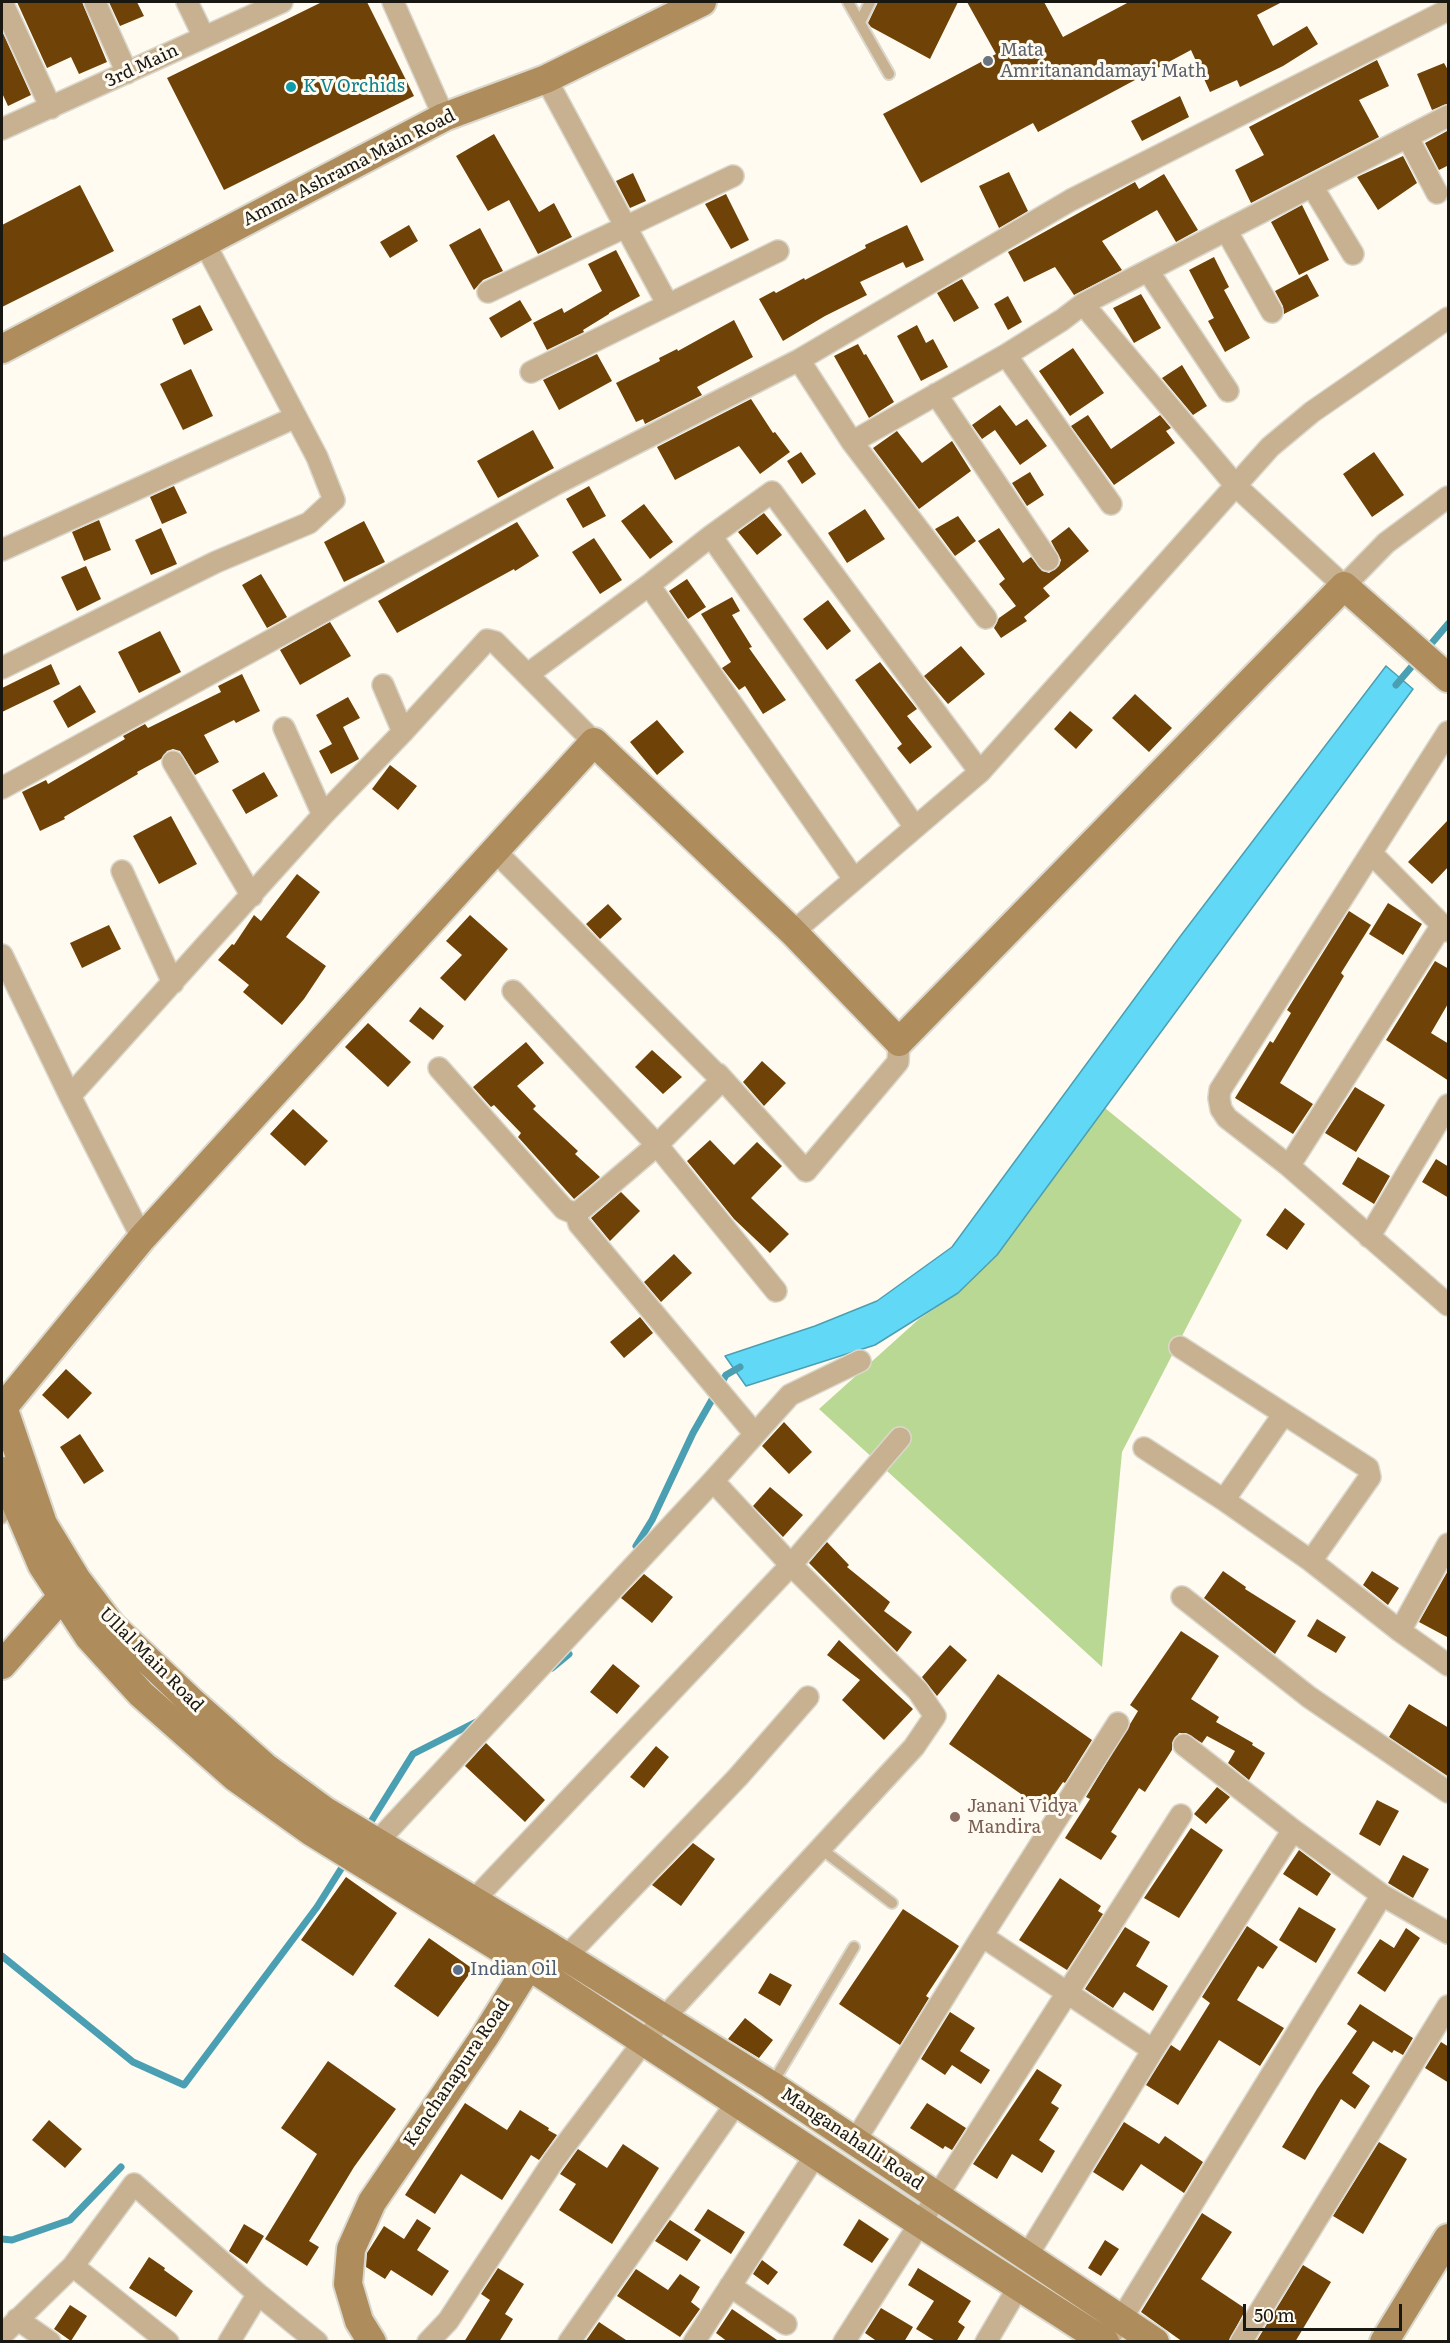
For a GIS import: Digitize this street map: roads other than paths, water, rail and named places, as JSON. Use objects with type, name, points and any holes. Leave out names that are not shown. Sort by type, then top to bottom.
[{"type":"street","points":[[2,2],[51,108]]},
{"type":"street","points":[[94,2],[127,73]]},
{"type":"street","points":[[188,2],[204,37]]},
{"type":"street","name":"3rd Main","points":[[2,129],[280,2]]},
{"type":"street","points":[[393,2],[444,117]]},
{"type":"street","name":"Amma Ashrama Main Road","points":[[2,349],[444,117],[546,79],[669,9],[702,2]]},
{"type":"street","points":[[2,788],[554,485],[799,360],[1071,200],[1439,9]]},
{"type":"street","points":[[546,79],[668,305]]},
{"type":"street","points":[[852,442],[1006,355],[1083,304],[1449,116]]},
{"type":"street","points":[[1408,138],[1437,193]]},
{"type":"street","points":[[488,292],[733,176]]},
{"type":"street","points":[[1312,186],[1353,254]]},
{"type":"street","points":[[1226,230],[1272,312]]},
{"type":"street","points":[[2,668],[216,562],[309,523],[334,500],[317,457],[204,242]]},
{"type":"street","points":[[531,372],[778,251]]},
{"type":"street","points":[[1148,271],[1228,391]]},
{"type":"street","points":[[1083,304],[1237,487],[1399,636],[1449,678]]},
{"type":"street","points":[[793,932],[980,772],[1237,487],[1270,447],[1312,412],[1449,318]]},
{"type":"street","points":[[1006,355],[1111,504]]},
{"type":"street","points":[[799,360],[852,442],[986,618]]},
{"type":"street","points":[[936,393],[1048,560]]},
{"type":"street","points":[[2,550],[296,417]]},
{"type":"street","points":[[528,674],[772,492],[980,772]]},
{"type":"street","points":[[495,851],[718,1074],[806,1171],[898,1062],[899,1042],[1386,543],[1449,497]]},
{"type":"street","points":[[711,536],[915,827]]},
{"type":"street","points":[[649,585],[854,879]]},
{"type":"street","points":[[70,1096],[323,815],[487,640],[495,642],[594,742],[793,932],[899,1042]]},
{"type":"street","points":[[383,685],[403,732]]},
{"type":"street","points":[[284,728],[323,815]]},
{"type":"street","points":[[1448,1304],[1289,1166],[1227,1118],[1219,1104],[1220,1090],[1449,732]]},
{"type":"street","points":[[2,1407],[142,1238],[594,742]]},
{"type":"street","points":[[173,762],[252,896]]},
{"type":"street","points":[[1289,1166],[1445,928],[1371,853]]},
{"type":"street","points":[[122,871],[173,983]]},
{"type":"street","points":[[2,955],[142,1238]]},
{"type":"street","points":[[513,991],[657,1145],[776,1291]]},
{"type":"street","points":[[439,1068],[564,1209],[576,1214]]},
{"type":"street","points":[[576,1214],[657,1145],[717,1085],[718,1074]]},
{"type":"street","points":[[1369,1237],[1449,1105]]},
{"type":"street","points":[[576,1214],[579,1224],[755,1434]]},
{"type":"street","points":[[1180,1347],[1368,1468],[1370,1477],[1311,1561]]},
{"type":"street","points":[[369,1853],[790,1395],[860,1360]]},
{"type":"street","name":"Ullal Main Road","points":[[2,1407],[43,1524],[69,1589]]},
{"type":"street","points":[[1224,1500],[1283,1415]]},
{"type":"street","points":[[473,1901],[791,1565],[900,1438]]},
{"type":"street","points":[[1144,1448],[1311,1561],[1400,1631],[1449,1665]]},
{"type":"street","name":"Ullal Main Road","points":[[2,1471],[9,1511],[42,1565],[266,1767],[318,1822],[369,1853]]},
{"type":"street","points":[[428,2342],[448,2320],[554,2160],[644,2041],[914,1747],[935,1716],[918,1691],[791,1565],[713,1481]]},
{"type":"street","points":[[1400,1631],[1449,1544]]},
{"type":"street","points":[[2,1665],[69,1589]]},
{"type":"street","points":[[1182,1597],[1309,1697],[1449,1792]]},
{"type":"street","points":[[546,1955],[738,1777],[808,1697]]},
{"type":"street","points":[[855,2141],[1118,1723]]},
{"type":"street","points":[[1184,1745],[1293,1830],[1382,1895],[1449,1933]]},
{"type":"street","points":[[844,2342],[1181,1815]]},
{"type":"street","points":[[1027,2256],[1153,2050],[1293,1830]]},
{"type":"street","points":[[369,1853],[473,1901],[546,1955]]},
{"type":"street","points":[[369,1853],[546,1955]]},
{"type":"street","points":[[1111,2334],[1382,1895]]},
{"type":"street","points":[[982,1936],[1153,2050]]},
{"type":"street","name":"Manganahalli Road","points":[[546,1955],[663,2019],[771,2085],[1027,2256],[1111,2334]]},
{"type":"street","name":"Manganahalli Road","points":[[546,1955],[644,2041],[1019,2286],[1111,2334],[1155,2342]]},
{"type":"street","name":"Kenchanapura Road","points":[[360,2335],[348,2284],[351,2249],[372,2202],[485,2036],[546,1955]]},
{"type":"street","points":[[1241,2342],[1449,2006]]},
{"type":"street","points":[[568,2342],[737,2102]]},
{"type":"street","points":[[693,2342],[816,2154]]},
{"type":"street","points":[[2,2335],[72,2266],[134,2184],[258,2295],[317,2342]]},
{"type":"street","points":[[1384,2342],[1449,2238]]},
{"type":"street","points":[[72,2266],[168,2342]]},
{"type":"street","points":[[729,2286],[786,2324]]},
{"type":"street","points":[[986,2342],[1019,2286]]},
{"type":"street","points":[[229,2342],[258,2295]]},
{"type":"street","points":[[17,2319],[50,2342]]},
{"type":"lane","points":[[848,2],[889,75]]},
{"type":"lane","points":[[860,22],[870,2]]},
{"type":"lane","points":[[820,1848],[892,1903]]},
{"type":"lane","points":[[771,2085],[854,1947]]},
{"type":"water","points":[[1386,666],[1413,689],[997,1255],[958,1293],[875,1345],[746,1386],[725,1356],[815,1326],[877,1301],[952,1247],[1179,938]]},
{"type":"waterway","points":[[1425,651],[1448,624]]},
{"type":"waterway","points":[[1396,685],[1418,659]]},
{"type":"waterway","points":[[636,1546],[652,1520],[693,1433],[726,1375],[740,1367]]},
{"type":"waterway","points":[[552,1668],[569,1654]]},
{"type":"waterway","points":[[367,1828],[413,1754],[480,1720]]},
{"type":"waterway","points":[[2,1956],[133,2062],[184,2085],[317,1907],[346,1861]]},
{"type":"waterway","points":[[2,2239],[12,2240],[70,2220],[121,2167]]},
{"type":"place","name":"Mata Amritanandamayi Math","points":[[988,61]]},
{"type":"place","name":"K V Orchids","points":[[291,87]]},
{"type":"place","name":"Janani Vidya Mandira","points":[[955,1817]]},
{"type":"place","name":"Indian Oil","points":[[458,1970]]}]
